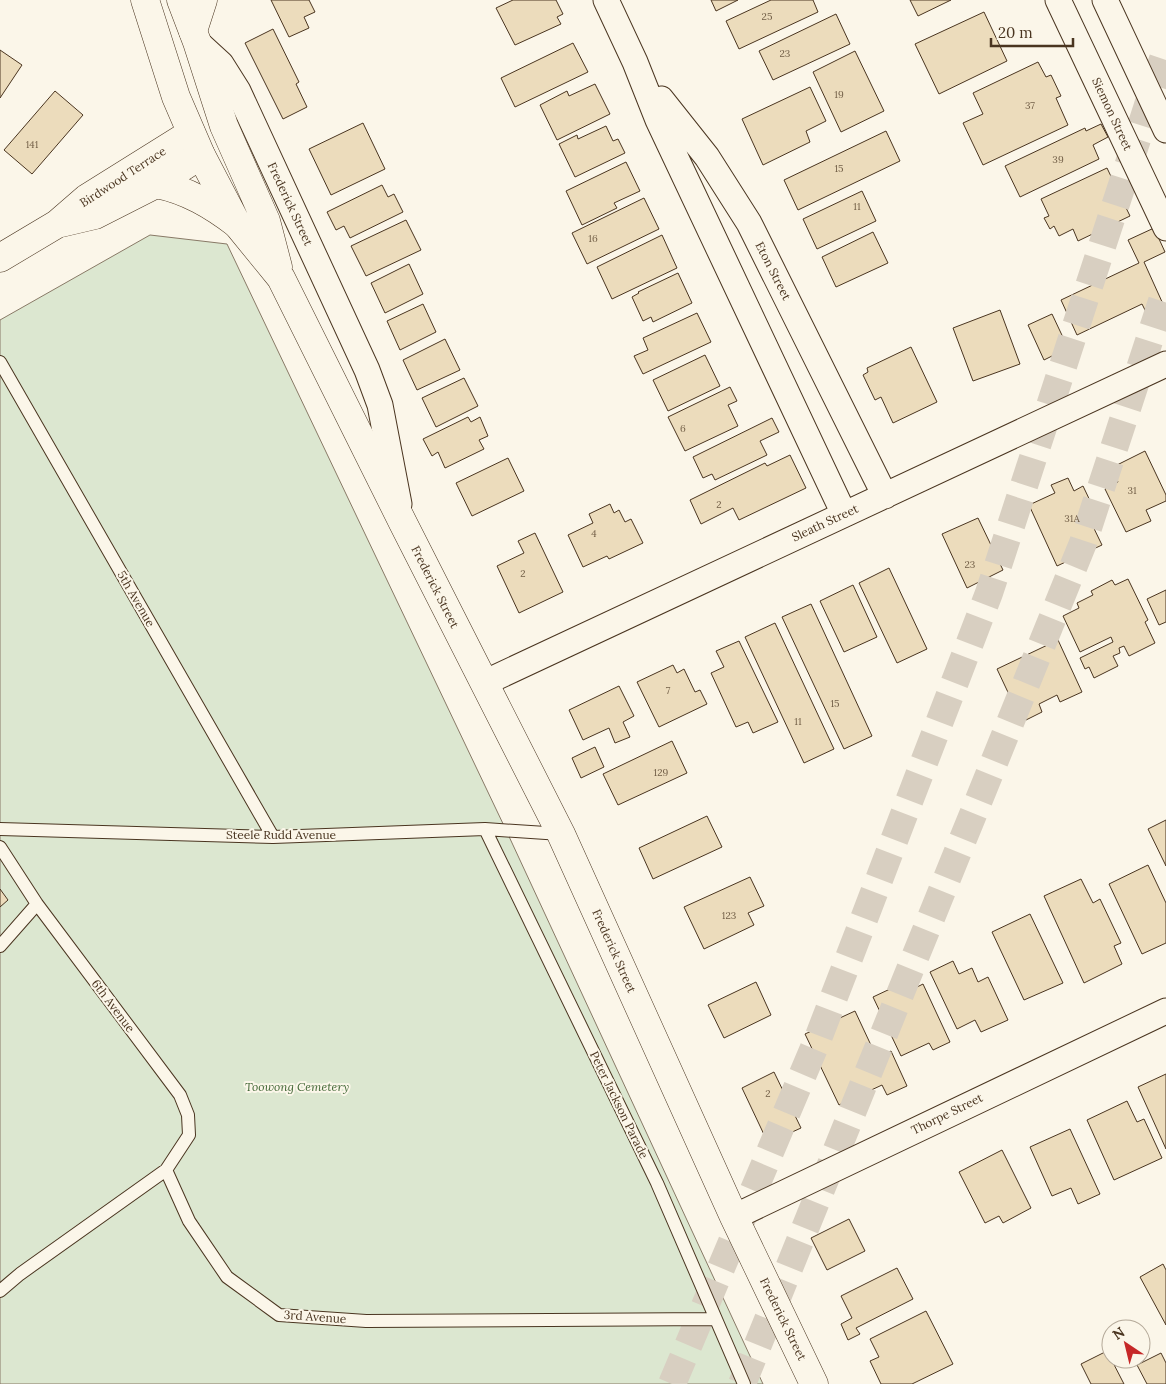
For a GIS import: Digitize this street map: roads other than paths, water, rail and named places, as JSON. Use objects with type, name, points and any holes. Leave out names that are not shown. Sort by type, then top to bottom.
[{"type":"main road","name":"Frederick Street","points":[[145,0],[176,97],[196,144],[237,224],[281,278]]},
{"type":"main road","points":[[169,0],[157,34],[195,36],[202,0]]},
{"type":"main road","name":"Frederick Street","points":[[181,0],[195,36],[225,128],[266,221],[281,278],[561,834],[734,1217],[814,1384]]},
{"type":"main road","points":[[196,144],[225,128]]},
{"type":"main road","name":"Birdwood Terrace","points":[[57,224],[95,215],[156,184],[196,144]]},
{"type":"main road","name":"Birdwood Terrace","points":[[0,258],[57,224],[87,198],[196,144]]},
{"type":"main road","points":[[156,184],[190,194],[218,209],[237,224]]},
{"type":"street","name":"Eton Street","points":[[606,0],[636,62],[658,120],[844,514]]},
{"type":"street","name":"Siemon Street","points":[[1058,0],[1166,228]]},
{"type":"street","points":[[1105,0],[1166,130]]},
{"type":"street","name":"Frederick Street","points":[[195,36],[222,64],[238,91],[367,370],[380,405],[403,523]]},
{"type":"street","name":"Eton Street","points":[[636,62],[669,111],[711,163],[749,223],[885,496]]},
{"type":"street","name":"Sleath Street","points":[[484,683],[1166,364]]},
{"type":"street","name":"Thorpe Street","points":[[734,1217],[1164,1012]]},
{"type":"lane","name":"5th Avenue","points":[[0,362],[273,836]]},
{"type":"lane","name":"Steele Rudd Avenue","points":[[0,828],[273,836],[485,829],[561,834]]},
{"type":"lane","name":"Peter Jackson Parade","points":[[485,829],[658,1182],[744,1384]]},
{"type":"lane","name":"6th Avenue","points":[[0,847],[37,904],[180,1095],[188,1115],[189,1135],[166,1170]]},
{"type":"lane","points":[[0,946],[37,904]]},
{"type":"lane","name":"3rd Avenue","points":[[166,1170],[189,1221],[227,1277],[279,1315],[366,1321],[715,1319]]},
{"type":"lane","points":[[0,1290],[166,1170]]},
{"type":"tunnel","points":[[672,1384],[819,1036],[989,593],[1166,50]]},
{"type":"tunnel","points":[[742,1384],[1083,543],[1166,289]]},
{"type":"park label","name":"Toowong Cemetery","points":[[297,1087]]}]
